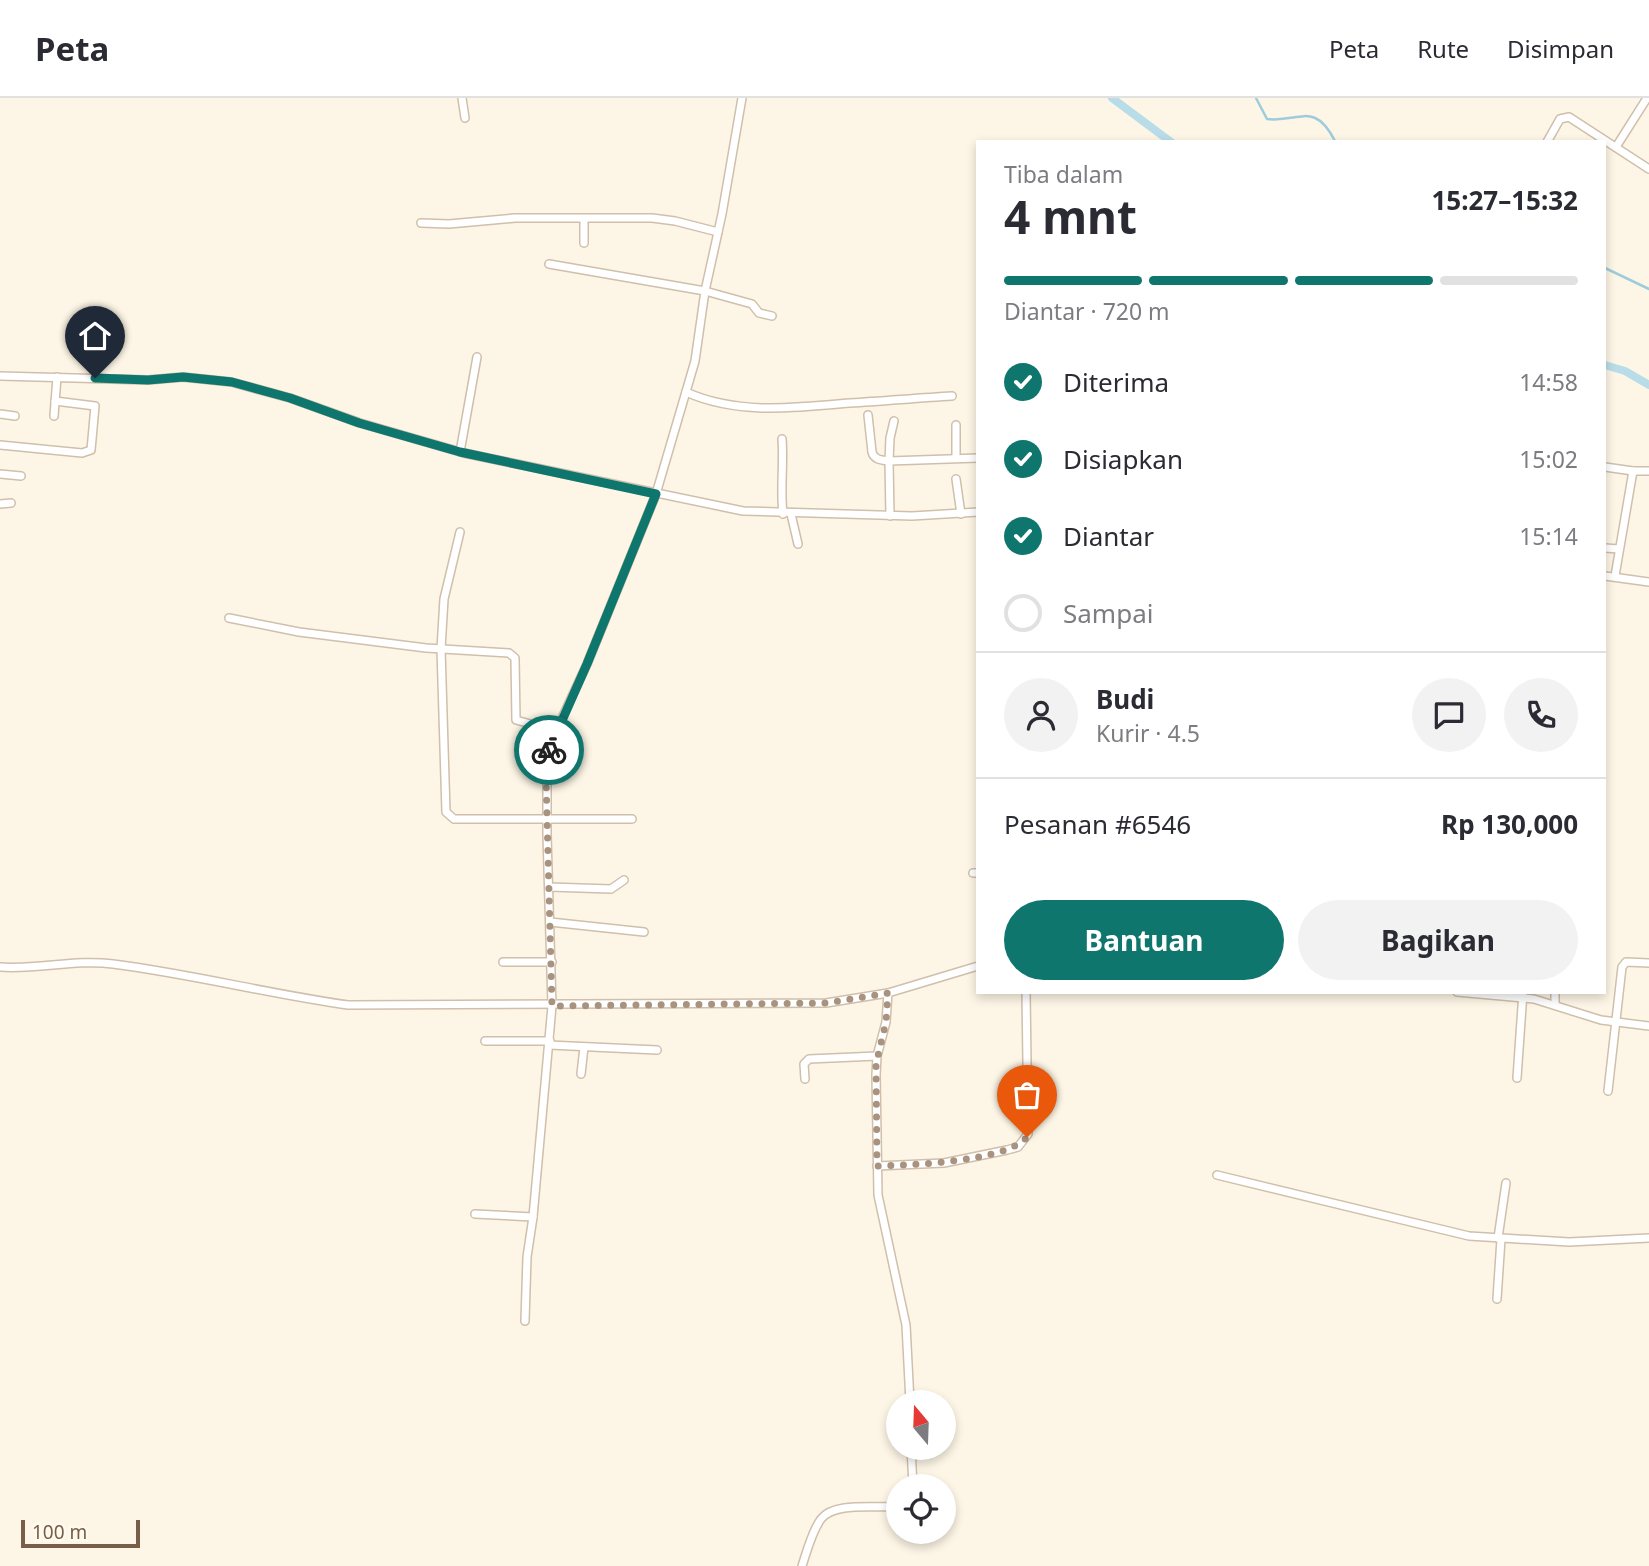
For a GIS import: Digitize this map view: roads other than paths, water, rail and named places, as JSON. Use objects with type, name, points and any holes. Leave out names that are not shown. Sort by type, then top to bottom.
[{"type":"street","points":[[463,98],[465,118]]},
{"type":"street","points":[[525,1321],[527,1257],[552,1006],[547,759],[556,731],[587,664],[656,494],[695,361],[705,290],[741,98]]},
{"type":"street","points":[[1616,147],[1647,98]]},
{"type":"street","points":[[1548,140],[1557,122],[1565,117],[1605,140]]},
{"type":"street","points":[[1606,141],[1649,169]]},
{"type":"street","points":[[421,223],[449,224],[515,218],[652,218],[718,232]]},
{"type":"street","points":[[584,219],[584,243]]},
{"type":"street","points":[[549,264],[705,290],[752,304],[759,313],[772,316]]},
{"type":"street","points":[[460,452],[477,357]]},
{"type":"street","points":[[0,376],[148,380],[183,377],[232,382],[460,452],[743,511],[890,516],[976,512]]},
{"type":"street","points":[[54,416],[57,377]]},
{"type":"street","points":[[685,392],[716,403],[743,407],[789,408],[952,396]]},
{"type":"street","points":[[0,445],[82,453],[91,450],[95,406],[55,401]]},
{"type":"street","points":[[0,414],[15,416]]},
{"type":"street","points":[[868,415],[873,455],[877,459],[889,461],[976,458]]},
{"type":"street","points":[[890,516],[889,461],[894,421]]},
{"type":"street","points":[[956,425],[956,458]]},
{"type":"street","points":[[782,439],[787,514],[798,544]]},
{"type":"street","points":[[1606,467],[1649,471]]},
{"type":"street","points":[[1615,576],[1633,471]]},
{"type":"street","points":[[0,474],[21,476]]},
{"type":"street","points":[[956,479],[961,514]]},
{"type":"street","points":[[0,504],[10,503]]},
{"type":"street","points":[[460,533],[444,599],[441,649],[446,812],[461,819],[632,819]]},
{"type":"street","points":[[1606,548],[1619,549]]},
{"type":"street","points":[[1606,576],[1649,582]]},
{"type":"street","points":[[229,618],[299,632],[441,649],[509,653],[515,658],[516,720],[556,731]]},
{"type":"street","points":[[550,887],[611,889],[624,880]]},
{"type":"street","points":[[551,922],[644,932]]},
{"type":"street","points":[[0,967],[79,962],[111,963],[289,997],[348,1005],[552,1006],[826,1003],[888,993],[976,966]]},
{"type":"street","points":[[503,962],[552,962]]},
{"type":"street","points":[[1608,1091],[1622,967],[1626,962],[1649,963]]},
{"type":"street","points":[[888,993],[886,1022],[877,1056],[878,1195],[906,1325],[909,1390]]},
{"type":"street","points":[[877,1166],[944,1163],[1007,1150],[1023,1143],[1028,1134],[1026,994]]},
{"type":"street","points":[[1500,994],[1522,995],[1616,1023],[1649,1026]]},
{"type":"street","points":[[1555,994],[1555,1005]]},
{"type":"street","points":[[1517,1078],[1522,995]]},
{"type":"street","points":[[485,1041],[657,1050]]},
{"type":"street","points":[[580,1074],[584,1047]]},
{"type":"street","points":[[805,1079],[804,1064],[814,1057],[877,1056]]},
{"type":"street","points":[[1217,1175],[1454,1233],[1500,1239],[1569,1242],[1649,1238]]},
{"type":"street","points":[[1497,1299],[1506,1183]]},
{"type":"street","points":[[475,1214],[533,1217]]},
{"type":"street","points":[[802,1566],[821,1519],[829,1512],[849,1507],[886,1506]]},
{"type":"waterway","points":[[1112,98],[1168,140]]},
{"type":"waterway","points":[[1256,98],[1267,119],[1313,117],[1327,128],[1334,140]]},
{"type":"waterway","points":[[1606,268],[1649,289]]},
{"type":"waterway","points":[[1606,365],[1625,371],[1649,385]]}]
